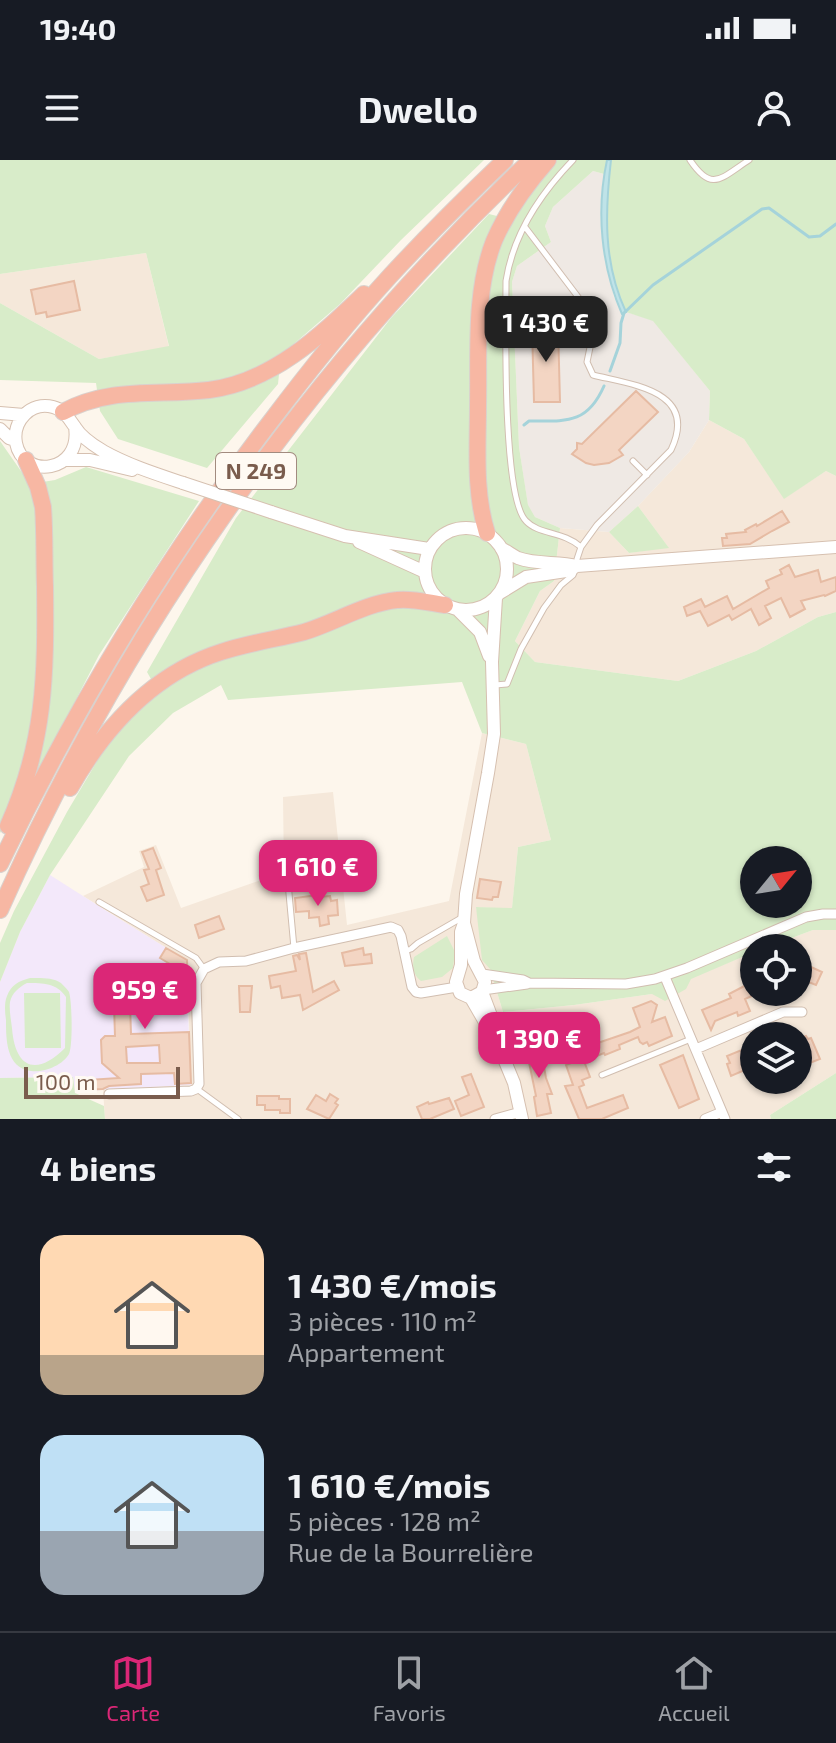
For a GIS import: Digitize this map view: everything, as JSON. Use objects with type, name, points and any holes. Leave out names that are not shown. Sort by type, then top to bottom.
[{"type":"highway","name":"N 249","points":[[0,864],[96,679],[179,547],[292,393],[388,278],[505,160]]},
{"type":"highway","name":"N 249","points":[[0,910],[39,825],[92,726],[139,644],[202,547],[330,375],[454,236],[531,160]]},
{"type":"highway","points":[[487,533],[478,485],[482,294],[490,255],[506,215],[548,160]]},
{"type":"highway","points":[[63,412],[79,403],[124,393],[209,390],[250,380],[289,359],[372,285],[388,278]]},
{"type":"highway","points":[[0,843],[29,771],[44,690],[43,507],[34,475],[26,460]]},
{"type":"highway","points":[[39,825],[54,817],[106,732],[149,690],[181,669],[220,652],[304,632],[394,600],[411,599],[452,608]]},
{"type":"main road","points":[[75,427],[75,445],[65,460],[56,465],[35,465],[26,460],[17,448],[15,431],[24,415],[39,406],[56,408],[70,419],[84,437],[103,451],[161,476]]},
{"type":"main road","points":[[0,413],[24,415]]},
{"type":"main road","points":[[0,429],[15,440]]},
{"type":"main road","points":[[65,460],[90,460],[161,476],[345,536],[425,572]]},
{"type":"main road","points":[[479,994],[460,993],[461,932],[492,747],[492,662],[498,595],[507,569],[505,554],[487,533],[468,528],[457,529],[440,536],[429,549],[425,572],[430,590],[437,599],[480,632],[492,662]]},
{"type":"main road","points":[[345,536],[429,549]]},
{"type":"main road","points":[[501,548],[517,557],[577,566],[836,547]]},
{"type":"main road","points":[[452,608],[477,609],[526,577],[566,571],[577,566]]},
{"type":"main road","points":[[464,920],[485,982],[479,994],[485,1025],[497,1042],[514,1083],[521,1116]]},
{"type":"main road","points":[[458,980],[468,969],[480,972]]},
{"type":"street","points":[[480,972],[529,983],[626,984],[665,977],[806,917],[836,914]]},
{"type":"street","points":[[109,1094],[196,1089],[199,1084],[196,983],[204,969],[219,962],[246,961],[391,927],[398,930],[412,987],[416,992],[458,980]]},
{"type":"street","points":[[665,977],[724,1115],[705,1119]]},
{"type":"street","points":[[479,994],[529,983]]},
{"type":"street","points":[[696,1049],[783,1012],[802,1012]]},
{"type":"street","points":[[495,1119],[521,1116]]},
{"type":"lane","points":[[573,160],[539,200],[508,269],[507,431],[522,518],[536,528],[569,538],[581,547]]},
{"type":"lane","points":[[690,160],[703,177],[711,180],[749,160]]},
{"type":"lane","points":[[493,685],[507,684],[521,649],[544,608],[561,585],[573,575],[581,547],[597,525],[671,450],[676,438],[678,417],[664,398],[649,389],[593,375],[587,362],[594,318],[525,227]]},
{"type":"lane","points":[[633,461],[647,475]]},
{"type":"lane","points":[[285,850],[294,948]]},
{"type":"lane","points":[[99,902],[196,958],[204,969]]},
{"type":"lane","points":[[405,951],[464,920]]},
{"type":"lane","points":[[602,1075],[692,1039]]},
{"type":"lane","points":[[196,1089],[238,1119]]},
{"type":"shaded area","points":[[593,171],[604,174],[604,253],[614,297],[622,313],[653,320],[710,391],[709,420],[689,452],[609,532],[560,528],[535,517],[528,506],[519,447],[512,282],[517,266],[551,242],[545,226],[553,207]]},
{"type":"shaded area","points":[[146,253],[169,347],[99,359],[0,303],[0,274]]},
{"type":"shaded area","points":[[709,420],[744,439],[784,498],[826,471],[836,476],[836,612],[818,617],[756,651],[678,681],[535,662],[515,641],[540,591],[554,581],[560,528],[609,532],[629,553],[668,547],[638,506],[689,452]]},
{"type":"shaded area","points":[[482,733],[526,744],[551,840],[518,847],[512,909],[476,907],[503,1012],[652,994],[740,958],[740,1006],[812,1006],[812,934],[802,934],[813,930],[836,930],[836,1073],[812,1088],[812,1022],[740,1022],[740,1094],[803,1094],[770,1115],[771,1119],[105,1119],[103,1090],[191,1085],[187,961],[83,896],[144,867],[139,851],[156,845],[181,908],[284,872],[283,797],[333,792],[347,925],[449,901]]},
{"type":"shaded area","points":[[50,875],[186,960],[191,1085],[75,1093],[73,1077],[0,1078],[0,982],[20,932]]},
{"type":"green space","points":[[0,160],[484,160],[340,304],[281,355],[278,384],[207,468],[118,439],[100,411],[96,383],[0,380],[0,303],[99,359],[169,346],[146,253],[0,274]]},
{"type":"green space","points":[[557,160],[607,160],[604,174],[593,171],[553,207],[545,226],[551,242],[517,266],[512,282],[519,447],[528,505],[535,517],[560,528],[554,581],[540,591],[515,641],[535,662],[678,681],[756,651],[818,617],[836,612],[836,930],[813,930],[802,934],[740,934],[740,958],[691,979],[686,989],[665,1001],[652,994],[503,1012],[490,969],[482,960],[476,907],[512,908],[518,847],[551,840],[526,744],[482,733],[462,682],[228,700],[221,685],[173,713],[129,756],[50,875],[20,932],[0,982],[0,943],[14,911],[112,736],[159,693],[147,672],[236,518],[391,318],[489,214],[513,220]]},
{"type":"green space","points":[[611,160],[836,160],[836,476],[826,471],[784,499],[744,439],[709,420],[710,391],[653,321],[626,312],[613,275],[607,237]]},
{"type":"green space","points":[[0,441],[30,484],[55,480],[86,467],[199,501],[99,655],[34,781],[0,833]]},
{"type":"green space","points":[[638,506],[669,548],[629,553],[609,532]]},
{"type":"green space","points":[[447,936],[455,952],[453,968],[442,977],[421,981],[414,970],[414,957]]},
{"type":"green space","points":[[30,978],[57,981],[68,990],[70,997],[72,1033],[69,1054],[58,1065],[42,1071],[23,1069],[12,1059],[7,1044],[6,999],[13,986]],"holes":[[[27,983],[54,986],[66,997],[65,1048],[45,1063],[36,1065],[22,1060],[17,1052],[10,1008],[16,991]]]},
{"type":"green space","points":[[24,993],[60,993],[61,1048],[25,1048]]},
{"type":"green space","points":[[836,1073],[836,1119],[771,1119],[770,1115],[803,1094],[812,1094],[812,1088]]},
{"type":"green space","points":[[73,1077],[75,1093],[104,1106],[105,1119],[0,1119],[0,1078]]},
{"type":"water","points":[[607,160],[611,160],[608,237],[613,275],[626,312],[622,314],[609,277],[602,238],[602,199]]},
{"type":"building","points":[[74,281],[80,310],[47,317],[46,312],[36,314],[31,290]]},
{"type":"building","points":[[558,326],[560,402],[534,402],[532,327]]},
{"type":"building","points":[[636,391],[658,412],[619,450],[623,455],[609,463],[594,465],[572,454],[577,449],[577,443],[582,444]]},
{"type":"building","points":[[782,511],[789,522],[750,544],[723,546],[722,538],[727,538],[726,534],[746,532]]},
{"type":"building","points":[[789,565],[795,577],[818,570],[821,582],[836,577],[836,591],[801,601],[805,609],[790,617],[781,598],[765,606],[771,618],[759,625],[751,609],[732,620],[729,615],[708,626],[700,611],[687,616],[684,607],[701,599],[705,607],[727,596],[733,609],[769,588],[766,581],[782,574],[780,570]]},
{"type":"building","points":[[153,848],[161,868],[156,870],[164,895],[147,901],[141,887],[149,884],[144,870],[149,869],[142,852]]},
{"type":"building","points":[[480,879],[501,882],[498,897],[492,900],[477,898]]},
{"type":"building","points":[[330,896],[331,901],[337,900],[338,915],[328,916],[329,924],[320,926],[319,917],[309,918],[309,911],[296,912],[295,898]]},
{"type":"building","points":[[219,916],[224,929],[199,938],[195,925]]},
{"type":"building","points":[[166,948],[187,960],[188,1001],[130,1004],[131,1034],[189,1032],[191,1083],[175,1084],[174,1073],[141,1074],[141,1084],[78,1090],[78,1078],[119,1078],[102,1063],[101,1040],[105,1036],[115,1036],[113,974],[185,973],[160,958]],"holes":[[[159,1045],[160,1063],[127,1063],[126,1047]]]},
{"type":"building","points":[[363,948],[364,955],[371,954],[372,963],[345,966],[342,953]]},
{"type":"building","points":[[306,953],[313,992],[334,981],[339,990],[303,1010],[300,995],[282,998],[280,986],[271,988],[269,976],[296,971],[293,956],[297,955],[300,960],[299,954]]},
{"type":"building","points":[[812,967],[822,972],[816,985],[812,983]]},
{"type":"building","points":[[239,986],[252,986],[250,1012],[240,1012]]},
{"type":"building","points":[[740,988],[740,1006],[748,1006],[750,1011],[738,1016],[737,1012],[715,1021],[711,1030],[702,1010],[731,998],[729,994]]},
{"type":"building","points":[[651,1001],[657,1005],[652,1022],[665,1017],[672,1036],[649,1046],[647,1042],[640,1042],[638,1037],[619,1045],[620,1049],[584,1061],[590,1077],[582,1080],[584,1085],[579,1087],[587,1108],[623,1095],[628,1108],[602,1119],[579,1119],[565,1086],[573,1085],[566,1065],[574,1062],[568,1045],[574,1043],[570,1036],[584,1031],[589,1046],[630,1032],[640,1027],[633,1008]]},
{"type":"building","points":[[812,1040],[820,1059],[812,1062]]},
{"type":"building","points":[[540,1045],[552,1094],[547,1094],[551,1113],[537,1116],[526,1048]]},
{"type":"building","points":[[740,1051],[740,1072],[731,1076],[727,1056]]},
{"type":"building","points":[[683,1055],[699,1099],[679,1108],[660,1065]]},
{"type":"building","points":[[471,1074],[484,1107],[461,1116],[455,1101],[469,1095],[462,1077]]},
{"type":"building","points":[[330,1094],[338,1099],[335,1103],[338,1105],[329,1119],[307,1109],[316,1095],[326,1101]]},
{"type":"building","points":[[257,1096],[290,1099],[290,1113],[265,1110],[265,1105],[257,1105]]},
{"type":"building","points":[[449,1098],[454,1109],[422,1119],[417,1107]]},
{"type":"waterway","points":[[610,371],[620,343],[624,313],[653,285],[762,209],[769,208],[809,237],[820,236],[836,224]]},
{"type":"waterway","points":[[524,425],[529,421],[574,418],[590,408],[604,386]]}]
